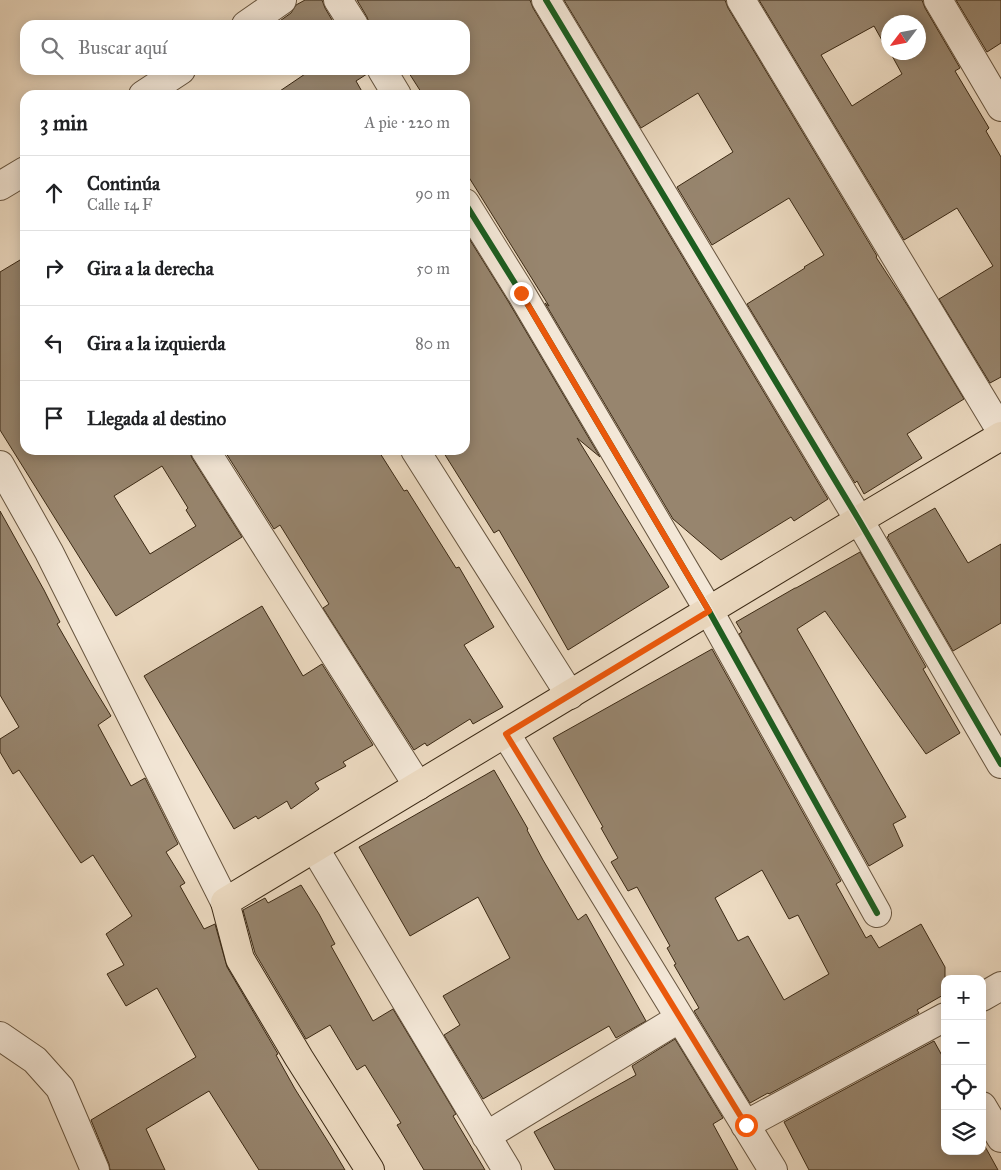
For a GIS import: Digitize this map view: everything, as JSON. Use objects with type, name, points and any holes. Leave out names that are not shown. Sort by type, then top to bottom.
[{"type":"main road","points":[[370,1170],[299,1058],[240,959],[225,902],[1001,436]]},
{"type":"street","points":[[253,20],[282,0]]},
{"type":"street","points":[[338,0],[351,20]]},
{"type":"street","points":[[546,0],[859,520],[1001,764]]},
{"type":"street","points":[[741,0],[1001,432]]},
{"type":"street","points":[[938,0],[1001,107]]},
{"type":"street","points":[[385,75],[395,90]]},
{"type":"street","points":[[0,186],[20,174]]},
{"type":"street","points":[[470,211],[521,293],[709,611],[877,913]]},
{"type":"street","points":[[208,455],[418,786]]},
{"type":"street","points":[[418,455],[570,695]]},
{"type":"street","points":[[0,465],[49,552],[225,902]]},
{"type":"street","points":[[506,734],[773,1170]]},
{"type":"street","points":[[315,849],[507,1170]]},
{"type":"street","points":[[986,995],[1001,986]]},
{"type":"street","points":[[486,1136],[680,1018]]},
{"type":"street","points":[[746,1125],[941,1028]]},
{"type":"street","points":[[0,1036],[35,1060],[60,1088],[95,1170]]},
{"type":"street","points":[[984,1110],[1001,1138]]},
{"type":"building","points":[[305,0],[322,0],[332,20],[281,20],[291,13],[296,5]]},
{"type":"building","points":[[357,0],[530,0],[533,8],[828,499],[794,521],[791,517],[721,560],[673,519],[545,303],[549,306],[470,179],[470,90],[420,90],[410,75],[470,75],[470,20],[368,20]]},
{"type":"building","points":[[564,0],[725,0],[876,257],[964,399],[907,434],[922,458],[864,494],[857,481],[855,483],[747,304],[824,255],[789,198],[712,245],[677,187],[733,152],[698,93],[641,128]]},
{"type":"building","points":[[759,0],[922,0],[960,68],[955,71],[989,128],[986,131],[1001,157],[1001,377],[990,383],[939,299],[993,266],[957,208],[904,240]],"holes":[[[881,15],[926,15],[926,60],[894,60],[902,74],[852,106],[821,55],[874,26],[881,38]]]},
{"type":"building","points":[[956,0],[1001,0],[1001,43],[987,52]]},
{"type":"building","points":[[304,75],[365,75],[356,81],[361,90],[281,90]]},
{"type":"building","points":[[470,240],[600,457],[577,438],[669,587],[568,650],[499,530],[494,533],[445,455],[470,455]]},
{"type":"building","points":[[20,260],[20,455],[191,455],[242,537],[116,616],[0,430],[0,272]],"holes":[[[162,466],[188,508],[186,510],[196,526],[150,554],[114,496]]]},
{"type":"building","points":[[227,455],[381,455],[404,491],[407,490],[456,568],[459,567],[494,627],[464,645],[503,707],[473,724],[470,719],[427,746],[425,743],[414,750],[323,608],[329,604],[280,525],[274,529]]},
{"type":"building","points":[[935,508],[968,563],[1001,544],[1001,623],[953,651],[887,537]]},
{"type":"building","points":[[0,511],[44,590],[60,622],[57,624],[111,716],[98,725],[131,786],[145,778],[178,844],[166,852],[185,883],[180,886],[204,929],[215,924],[227,967],[278,1054],[276,1055],[295,1089],[345,1170],[259,1170],[209,1091],[146,1129],[165,1170],[110,1170],[91,1120],[196,1057],[157,988],[126,1006],[107,974],[124,965],[106,934],[132,916],[93,855],[81,863],[19,770],[13,774],[0,752],[0,739],[19,727],[0,695]]},
{"type":"building","points":[[860,552],[926,667],[923,669],[960,733],[926,754],[825,611],[797,629],[906,817],[893,824],[903,846],[869,866],[739,634],[742,632],[736,622]]},
{"type":"building","points":[[262,606],[303,676],[322,664],[373,745],[343,762],[346,766],[315,783],[319,789],[291,809],[287,801],[258,819],[256,816],[234,829],[144,676]]},
{"type":"building","points":[[712,649],[841,881],[836,884],[866,938],[871,935],[879,948],[921,924],[945,967],[945,975],[941,975],[941,996],[917,1010],[919,1013],[750,1103],[694,1011],[699,1008],[674,965],[676,964],[667,948],[670,946],[637,887],[628,891],[611,862],[618,858],[601,828],[603,827],[553,738]],"holes":[[[762,870],[789,919],[798,915],[829,974],[784,1000],[748,936],[738,941],[715,898]]]},
{"type":"building","points":[[494,770],[578,920],[586,914],[646,1021],[616,1038],[609,1026],[483,1099],[444,1035],[460,1025],[443,996],[510,958],[478,897],[410,936],[359,847]]},
{"type":"building","points":[[301,885],[335,944],[331,946],[373,1021],[393,1009],[456,1114],[453,1116],[485,1170],[424,1170],[397,1125],[401,1123],[365,1065],[357,1070],[330,1025],[306,1039],[255,953],[243,910],[265,898],[268,903]]},
{"type":"building","points":[[675,1039],[723,1118],[713,1124],[738,1170],[555,1170],[534,1132],[636,1075],[632,1066]]},
{"type":"building","points":[[934,1041],[941,1054],[941,1155],[986,1155],[986,1148],[998,1170],[809,1170],[784,1122]]},
{"type":"cycle path","points":[[546,0],[859,520],[1001,764]]},
{"type":"cycle path","points":[[470,211],[521,293],[709,611],[877,913]]},
{"type":"route","points":[[521,293],[709,611],[506,734],[746,1125]]}]
